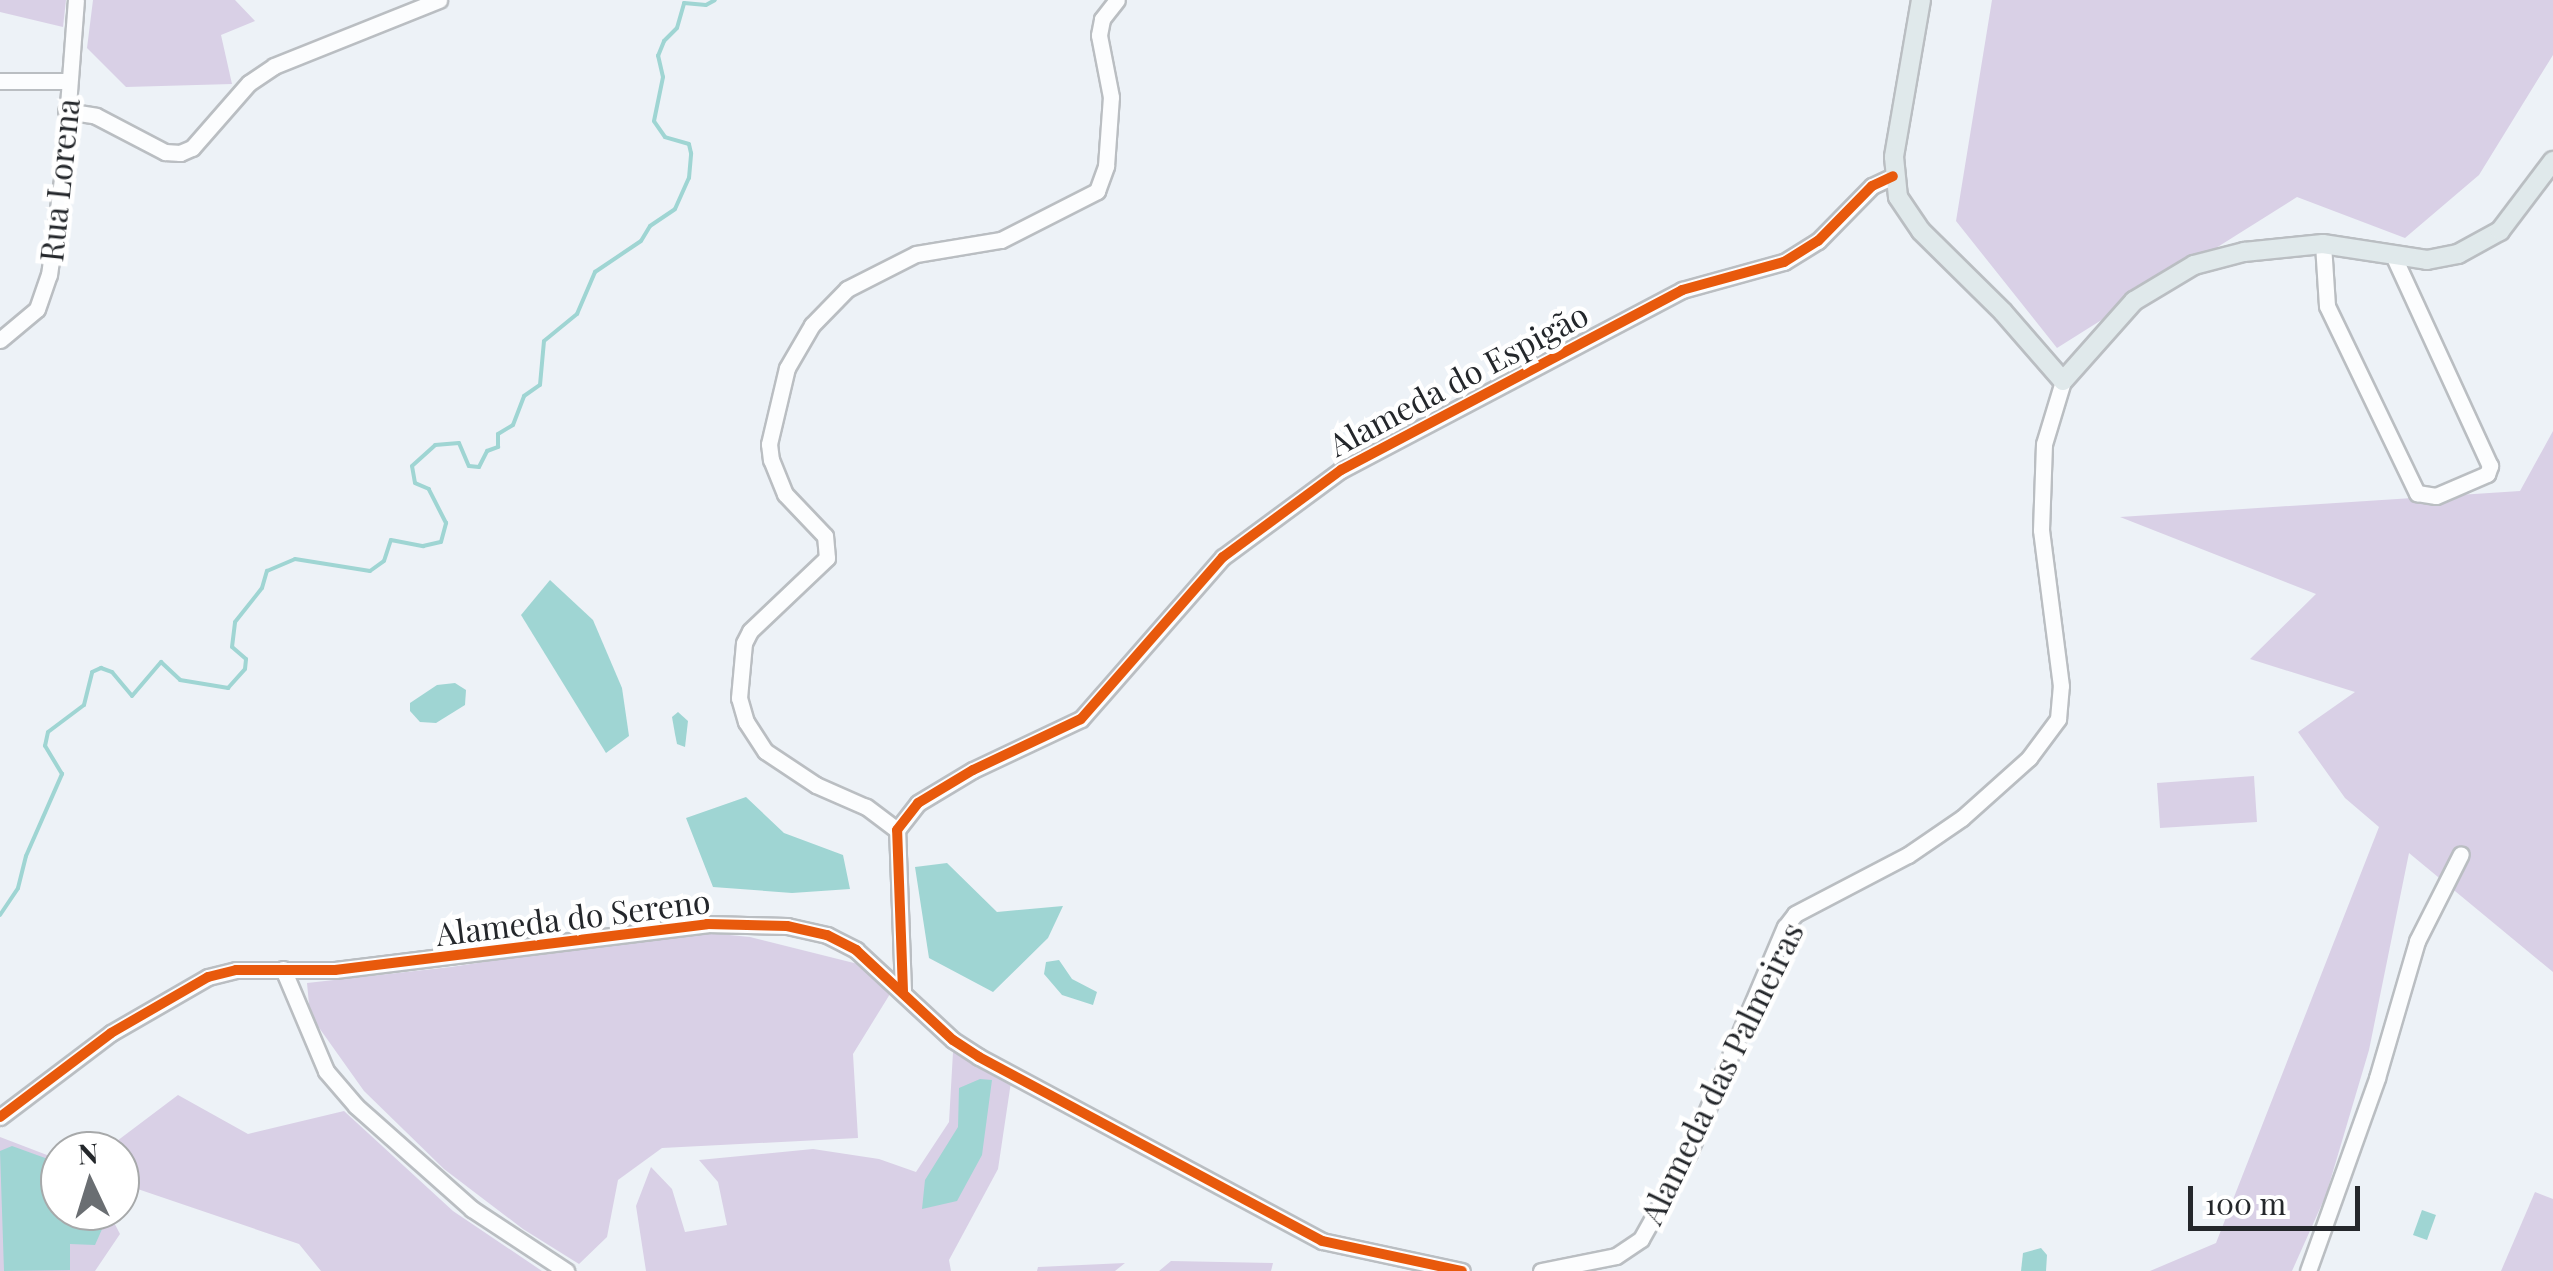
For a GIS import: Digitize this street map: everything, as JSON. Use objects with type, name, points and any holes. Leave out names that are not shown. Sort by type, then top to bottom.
[{"type":"main road","points":[[1921,0],[1893,176],[1898,197],[1921,231],[2003,312],[2062,381]]},
{"type":"main road","name":"Alameda das Palmeiras","points":[[2062,381],[2111,322],[2172,275],[2244,252],[2323,244],[2428,260],[2458,254],[2478,245],[2515,215],[2553,161]]},
{"type":"street","name":"Rua Lorena","points":[[0,340],[38,309],[44,292],[57,224],[76,0]]},
{"type":"street","points":[[66,111],[96,116],[165,152],[180,153],[192,148],[249,83],[274,66],[439,0]]},
{"type":"street","points":[[903,990],[898,830],[866,806],[816,785],[765,751],[746,722],[739,698],[744,643],[750,631],[827,558],[825,536],[785,494],[770,460],[769,444],[784,378],[812,325],[848,289],[916,254],[1000,240],[1097,191],[1106,166],[1111,97],[1100,35],[1102,19],[1116,0]]},
{"type":"street","points":[[0,81],[69,81]]},
{"type":"street","name":"Alameda do Espigão","points":[[898,830],[907,814],[932,793],[1081,718],[1223,557],[1306,492],[1365,456],[1642,309],[1699,283],[1784,262],[1818,241],[1872,186],[1893,176]]},
{"type":"street","points":[[2323,244],[2327,306],[2417,492],[2436,496],[2487,474],[2490,466],[2393,255]]},
{"type":"street","name":"Alameda das Palmeiras","points":[[1541,1271],[1616,1256],[1640,1239],[1688,1155],[1785,927],[1795,914],[1836,889],[1908,855],[1962,818],[2029,758],[2058,719],[2061,686],[2041,530],[2044,444],[2062,381]]},
{"type":"street","points":[[2308,1271],[2377,1078],[2417,942],[2461,854]]},
{"type":"street","name":"Alameda do Sereno","points":[[0,1117],[110,1033],[185,989],[236,970],[335,970],[626,932],[754,923],[826,935],[871,961],[953,1040],[980,1057],[1322,1242],[1462,1271]]},
{"type":"street","points":[[283,968],[326,1071],[356,1106],[472,1209],[566,1271]]},
{"type":"shaded area","points":[[0,0],[66,0],[63,27],[0,12]]},
{"type":"shaded area","points":[[93,0],[235,0],[255,21],[221,35],[232,84],[126,87],[87,48]]},
{"type":"shaded area","points":[[1992,0],[2553,0],[2553,55],[2479,175],[2405,238],[2297,197],[2057,348],[1956,221]]},
{"type":"shaded area","points":[[2553,431],[2553,972],[2409,853],[2369,1050],[2326,1195],[2292,1271],[2150,1271],[2216,1243],[2379,827],[2345,798],[2298,732],[2355,692],[2250,659],[2316,594],[2120,517],[2520,491]]},
{"type":"shaded area","points":[[2254,776],[2257,822],[2160,828],[2157,783]]},
{"type":"shaded area","points":[[688,931],[750,937],[862,965],[890,994],[853,1054],[858,1138],[662,1148],[618,1180],[607,1237],[579,1264],[523,1229],[444,1169],[364,1091],[310,1015],[307,983],[451,967]]},
{"type":"shaded area","points":[[953,1052],[1011,1082],[998,1169],[949,1260],[951,1271],[646,1271],[636,1206],[651,1167],[672,1189],[685,1232],[727,1225],[718,1182],[699,1160],[813,1149],[879,1159],[916,1172],[949,1122]]},
{"type":"shaded area","points":[[178,1095],[248,1134],[344,1111],[453,1211],[542,1271],[321,1271],[299,1244],[140,1190],[140,1131],[130,1131]]},
{"type":"shaded area","points":[[0,1137],[40,1152],[40,1231],[120,1234],[95,1271],[0,1271]]},
{"type":"shaded area","points":[[2535,1192],[2553,1199],[2553,1271],[2501,1271]]},
{"type":"shaded area","points":[[1171,1261],[1273,1263],[1271,1271],[1159,1271]]},
{"type":"shaded area","points":[[1125,1263],[1115,1271],[1037,1271],[1038,1267]]},
{"type":"water","points":[[550,580],[593,620],[622,688],[629,736],[606,753],[521,615]]},
{"type":"water","points":[[455,683],[466,690],[465,705],[436,723],[420,722],[410,711],[410,703],[437,685]]},
{"type":"water","points":[[678,712],[688,721],[685,747],[677,744],[675,734],[672,717]]},
{"type":"water","points":[[746,797],[784,833],[843,855],[850,889],[792,893],[713,887],[686,818]]},
{"type":"water","points":[[947,863],[997,912],[1063,906],[1048,938],[993,992],[929,958],[915,867]]},
{"type":"water","points":[[1059,960],[1072,979],[1097,992],[1093,1005],[1062,995],[1044,974],[1046,962]]},
{"type":"water","points":[[980,1079],[992,1080],[982,1155],[957,1201],[922,1209],[925,1180],[958,1127],[959,1088]]},
{"type":"water","points":[[12,1146],[40,1156],[40,1231],[101,1231],[95,1245],[70,1244],[70,1270],[4,1271],[0,1151]]},
{"type":"water","points":[[2422,1210],[2436,1215],[2427,1240],[2413,1235]]},
{"type":"water","points":[[2041,1248],[2047,1255],[2046,1271],[2021,1271],[2023,1253]]},
{"type":"waterway","points":[[0,915],[18,888],[26,856],[62,774],[45,746],[48,732],[84,705],[92,672],[101,668],[112,672],[132,696],[161,662],[180,680],[228,688],[245,669],[246,659],[232,647],[235,622],[262,588],[267,571],[295,559],[370,571],[384,561],[391,540],[423,546],[441,542],[446,523],[429,489],[415,483],[412,466],[435,445],[459,443],[469,466],[479,467],[487,451],[498,447],[498,434],[513,425],[524,396],[540,385],[544,341],[577,314],[595,272],[641,241],[650,226],[675,209],[689,178],[691,153],[689,144],[665,137],[654,121],[663,77],[658,56],[664,41],[677,28],[684,3],[706,5],[715,0]]},
{"type":"cycle path","points":[[903,991],[897,830],[918,803],[973,770],[1081,719],[1223,557],[1341,470],[1682,290],[1784,262],[1818,241],[1872,186],[1893,176]]},
{"type":"cycle path","points":[[0,1117],[111,1033],[208,977],[236,970],[335,970],[707,924],[787,926],[827,935],[856,950],[953,1040],[979,1057],[1322,1241],[1462,1271]]}]
